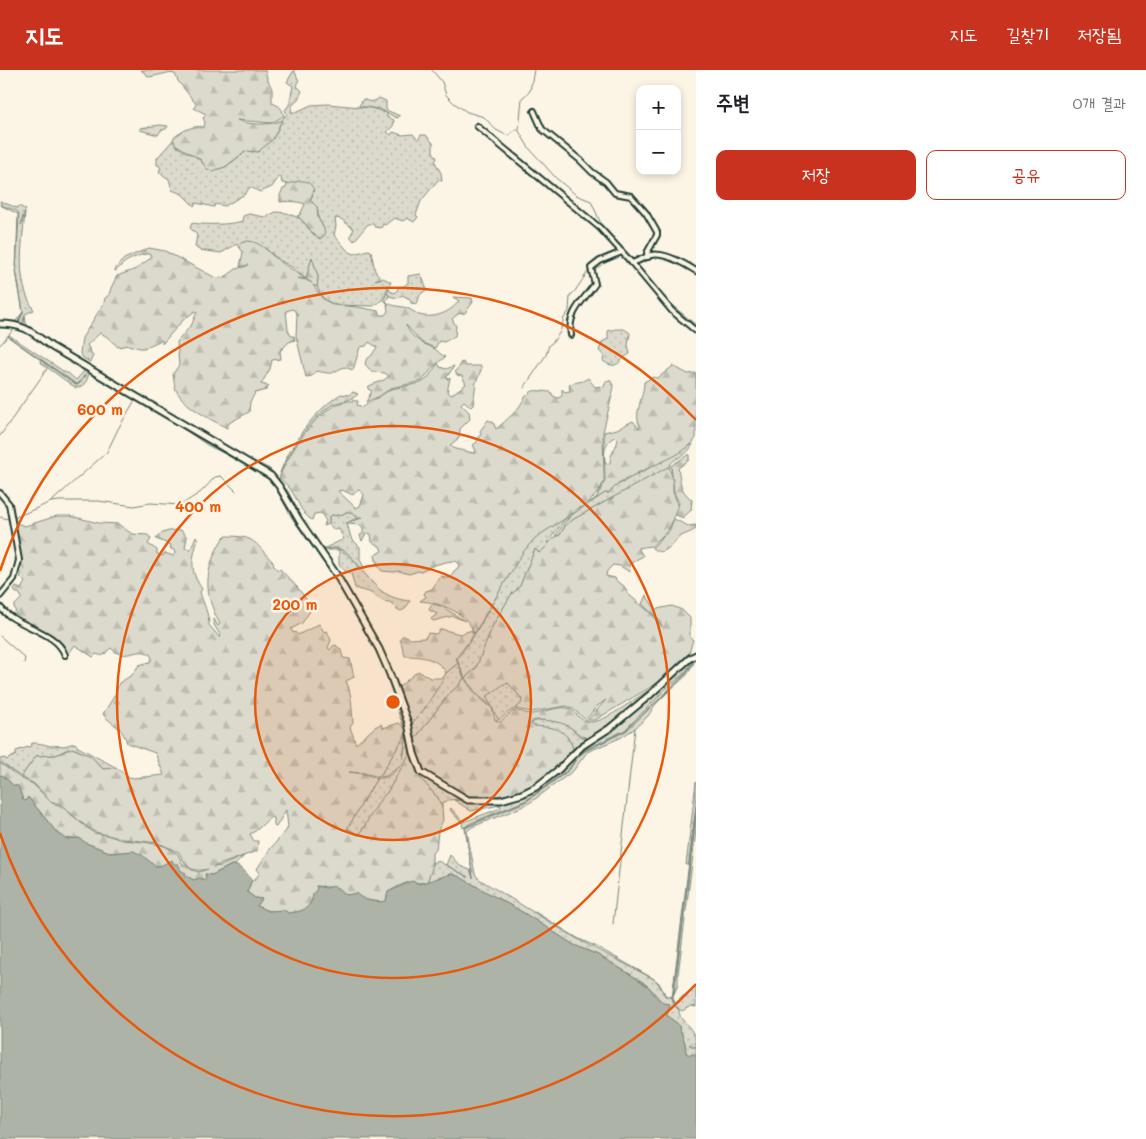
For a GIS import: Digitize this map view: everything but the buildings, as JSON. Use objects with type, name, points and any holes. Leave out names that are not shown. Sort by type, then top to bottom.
[{"type":"street","points":[[534,111],[542,129],[606,182],[615,193],[631,196],[646,213],[657,232],[647,253],[648,257]]},
{"type":"street","points":[[477,126],[600,228],[672,311],[696,331]]},
{"type":"street","points":[[571,335],[570,321],[572,315],[595,284],[591,268],[600,261],[622,252]]},
{"type":"street","points":[[632,263],[651,255],[664,256],[688,265],[696,271]]},
{"type":"street","points":[[0,324],[14,324],[30,331],[52,347],[271,476],[336,574],[379,650],[408,723],[414,754],[421,772],[468,800],[501,800],[522,794],[536,787],[558,770],[582,746],[610,728],[690,658],[696,655]]},
{"type":"street","points":[[0,494],[9,504],[19,560],[14,579],[0,596]]},
{"type":"street","points":[[0,607],[7,615],[31,626],[59,644],[66,655]]},
{"type":"green space","points":[[141,70],[265,70],[272,89],[272,103],[280,108],[284,116],[271,123],[282,120],[273,139],[258,152],[246,151],[225,167],[212,171],[207,169],[201,160],[175,144],[173,138],[191,128],[204,127],[205,122],[203,118],[206,114],[194,108],[196,104],[178,81],[175,74],[168,73],[149,77]],"holes":[[[237,120],[271,123],[248,123]]]},
{"type":"green space","points":[[294,70],[299,81],[297,86],[302,91],[292,106],[291,112],[296,112],[311,105],[328,104],[371,108],[387,113],[387,117],[394,120],[393,126],[387,132],[391,135],[393,132],[402,135],[413,134],[418,140],[421,135],[426,135],[433,143],[433,152],[437,158],[435,162],[441,173],[442,181],[438,180],[421,201],[416,215],[418,217],[414,222],[407,218],[403,221],[394,218],[385,225],[383,224],[381,228],[368,224],[354,241],[350,236],[354,229],[341,219],[335,218],[334,235],[348,251],[354,254],[368,250],[371,251],[375,271],[381,278],[375,280],[383,278],[391,282],[382,300],[373,306],[332,304],[322,297],[317,287],[318,277],[312,258],[306,279],[265,248],[237,244],[221,253],[199,250],[195,247],[197,235],[190,228],[192,223],[232,223],[242,221],[243,216],[249,214],[265,217],[276,212],[287,213],[301,219],[315,236],[324,229],[318,218],[318,211],[310,200],[313,195],[300,181],[287,184],[282,183],[281,177],[279,177],[272,187],[260,192],[250,187],[245,194],[225,206],[215,204],[214,207],[196,203],[194,206],[182,194],[172,190],[169,179],[160,173],[159,170],[161,169],[157,165],[157,158],[173,140],[178,147],[197,157],[212,171],[225,167],[247,151],[257,149],[267,143],[274,137],[287,114],[285,110],[289,105],[293,86],[287,82]]},
{"type":"green space","points":[[379,98],[386,101],[386,110],[400,116],[397,118],[379,109],[359,106],[363,99],[371,102]]},
{"type":"green space","points":[[160,125],[168,126],[166,129],[161,130],[158,135],[140,130],[140,128]]},
{"type":"green space","points":[[300,181],[308,182],[314,190],[310,200],[317,207],[318,218],[325,235],[320,239],[297,216],[300,215],[305,204],[299,202],[280,202],[280,195],[287,184]]},
{"type":"green space","points":[[0,201],[26,210],[23,215],[21,225],[25,213],[21,263],[24,287],[34,310],[25,314],[22,325],[0,322],[16,321],[22,313],[19,323],[23,312],[16,271],[19,214],[17,211],[1,205]]},
{"type":"green space","points":[[248,241],[257,243],[305,279],[297,278],[312,283],[306,279],[312,257],[318,277],[317,287],[313,285],[322,298],[333,305],[358,307],[378,311],[381,315],[385,315],[388,311],[387,304],[389,305],[384,300],[387,292],[389,296],[386,301],[394,306],[406,308],[419,315],[430,316],[441,314],[451,309],[459,301],[453,297],[472,298],[473,302],[465,313],[458,314],[452,319],[456,326],[455,336],[444,342],[439,341],[435,348],[426,345],[445,357],[433,367],[422,381],[391,388],[380,396],[366,402],[372,391],[368,389],[369,386],[389,376],[385,373],[372,372],[365,364],[377,347],[369,342],[366,346],[360,347],[353,370],[344,367],[331,373],[316,371],[312,376],[306,377],[296,336],[297,314],[293,309],[286,311],[288,330],[295,340],[289,342],[280,351],[281,359],[272,360],[270,369],[261,384],[269,386],[266,390],[255,393],[250,402],[249,412],[229,423],[227,428],[206,417],[185,402],[175,387],[173,374],[179,365],[177,342],[192,324],[197,312],[195,311],[182,321],[162,344],[163,341],[159,341],[144,348],[128,345],[118,347],[100,333],[87,345],[93,356],[90,362],[80,354],[82,338],[104,303],[105,298],[109,295],[117,276],[136,269],[152,257],[150,254],[147,254],[126,261],[115,271],[115,268],[124,259],[149,248],[165,251],[214,277],[221,278],[236,269],[248,265],[240,267],[243,252],[237,244]],"holes":[[[406,325],[421,342],[411,334]]]},
{"type":"green space","points":[[421,274],[427,290],[421,294],[417,304],[411,303],[410,299],[402,295],[398,298],[389,296],[387,292],[389,288],[390,291],[395,293],[400,286],[402,287],[408,283],[408,276]]},
{"type":"green space","points":[[25,315],[26,323],[29,327],[57,347],[231,450],[270,469],[278,478],[276,481],[255,464],[143,400],[50,343],[24,324]]},
{"type":"green space","points":[[17,326],[270,476],[332,570],[369,635],[392,682],[407,725],[406,729],[399,715],[391,683],[373,644],[341,588],[292,518],[275,487],[261,472],[207,445],[173,420],[89,372],[84,384],[76,388],[48,368],[42,361],[76,385],[78,384],[8,336],[68,373],[76,380],[86,369],[54,351]]},
{"type":"green space","points":[[624,329],[630,333],[628,345],[630,354],[618,364],[612,365],[603,361],[604,355],[599,351],[602,342],[608,339],[608,331]]},
{"type":"green space","points":[[463,362],[465,366],[481,366],[481,370],[476,382],[473,405],[471,407],[464,401],[461,404],[469,412],[470,419],[460,429],[459,438],[450,445],[455,449],[474,453],[476,451],[473,445],[476,443],[481,434],[480,431],[488,420],[493,422],[496,429],[515,412],[527,395],[533,391],[551,392],[553,396],[558,398],[562,396],[562,389],[565,392],[570,391],[569,384],[588,378],[595,387],[601,386],[603,388],[606,381],[610,380],[614,387],[603,432],[604,482],[593,498],[583,507],[578,508],[536,537],[523,552],[474,634],[466,620],[452,610],[444,606],[420,601],[426,597],[424,594],[426,591],[432,589],[441,576],[450,578],[458,568],[459,564],[456,561],[443,563],[409,574],[399,571],[382,571],[377,565],[375,555],[382,551],[380,546],[372,542],[371,534],[366,533],[362,541],[360,535],[363,534],[363,529],[360,525],[346,523],[361,517],[347,511],[340,515],[331,515],[329,517],[329,524],[323,526],[326,521],[321,513],[314,514],[312,520],[308,517],[302,511],[290,488],[279,478],[301,438],[316,420],[332,407],[348,401],[358,401],[357,405],[363,407],[391,389],[421,383],[427,379],[438,363],[440,367],[446,369],[454,366],[447,377],[447,379],[450,378],[447,392],[451,395],[466,384],[462,376],[457,375],[455,371],[460,366],[460,363]],"holes":[[[342,490],[353,495],[356,491],[360,490],[364,495],[360,506],[356,508],[338,491]]]},
{"type":"green space","points":[[673,366],[688,374],[696,373],[696,438],[680,453],[641,471],[609,493],[605,493],[589,503],[596,498],[605,481],[604,432],[617,429],[633,421],[639,428],[638,410],[644,382],[653,377],[658,378]],"holes":[[[615,437],[618,440],[610,463],[606,464],[605,453],[607,445]]]},
{"type":"green space","points":[[353,392],[358,394],[330,406],[314,420],[295,445],[280,473],[297,439],[313,418],[341,394],[349,395]]},
{"type":"green space","points":[[693,444],[687,452],[673,461],[669,467],[574,519],[565,526],[560,535],[555,536],[571,515],[605,493],[609,493],[614,487]]},
{"type":"green space","points":[[689,454],[689,460],[678,468],[683,489],[692,500],[691,510],[683,518],[676,515],[679,503],[674,492],[671,466]]},
{"type":"green space","points":[[668,467],[673,480],[673,492],[678,505],[669,529],[651,547],[638,548],[643,556],[629,564],[630,572],[620,566],[613,565],[607,571],[606,576],[615,578],[616,581],[624,586],[628,594],[652,614],[662,627],[659,620],[642,604],[646,595],[657,609],[672,606],[682,610],[690,618],[690,638],[693,640],[689,653],[659,682],[595,720],[588,720],[606,700],[596,707],[586,720],[572,708],[566,706],[532,712],[515,709],[521,704],[522,699],[508,683],[502,685],[486,697],[492,707],[477,694],[465,678],[476,668],[493,625],[511,595],[520,586],[535,549],[539,553],[553,539],[560,535],[565,526],[574,519]]},
{"type":"green space","points":[[278,480],[288,491],[301,518],[323,549],[344,539],[339,529],[334,530],[329,524],[329,517],[331,515],[339,515],[349,511],[362,518],[354,519],[347,523],[351,538],[360,547],[360,559],[363,570],[341,549],[329,548],[321,550],[296,514]]},
{"type":"green space","points":[[583,507],[565,520],[549,540],[548,545],[540,553],[535,549],[520,586],[511,595],[493,625],[476,668],[465,678],[457,659],[473,637],[523,551],[536,536],[563,520],[578,508]]},
{"type":"green space","points":[[57,516],[70,516],[99,523],[118,524],[132,534],[148,535],[151,539],[148,544],[157,550],[157,554],[163,556],[164,553],[174,556],[175,551],[170,548],[171,545],[156,539],[161,534],[181,530],[187,537],[185,548],[191,549],[196,536],[198,539],[193,559],[193,570],[202,589],[200,592],[209,625],[220,638],[221,636],[214,625],[214,619],[218,626],[220,624],[209,596],[208,587],[208,578],[213,559],[225,536],[243,537],[258,545],[274,563],[273,565],[278,570],[280,569],[298,588],[312,608],[302,623],[291,629],[293,633],[295,632],[298,635],[319,624],[324,632],[327,631],[331,640],[328,648],[330,650],[336,645],[341,650],[343,658],[350,659],[354,677],[346,681],[352,707],[353,723],[350,727],[356,744],[381,724],[383,728],[399,723],[406,729],[406,734],[379,777],[349,772],[377,778],[347,829],[359,835],[382,797],[387,793],[411,751],[421,779],[438,798],[442,808],[443,820],[438,831],[436,850],[432,853],[432,869],[427,882],[413,882],[402,885],[388,892],[386,901],[380,902],[347,895],[339,888],[316,886],[317,889],[308,907],[288,913],[285,910],[268,911],[257,906],[262,899],[255,898],[247,892],[252,880],[260,873],[257,869],[270,849],[286,831],[288,826],[286,810],[276,827],[274,826],[274,818],[271,817],[250,834],[254,841],[258,841],[257,851],[213,867],[221,866],[244,856],[235,865],[231,865],[212,875],[205,874],[207,879],[194,880],[160,866],[155,866],[133,851],[112,853],[86,843],[79,838],[67,839],[58,834],[28,797],[25,801],[23,800],[18,786],[14,786],[2,775],[0,776],[0,763],[20,778],[33,784],[52,803],[61,806],[76,818],[62,805],[53,802],[33,783],[21,777],[36,756],[56,755],[72,748],[91,756],[103,769],[117,768],[129,777],[164,775],[155,753],[127,743],[120,729],[103,714],[115,695],[119,683],[132,675],[139,665],[150,662],[152,659],[150,654],[140,652],[121,654],[111,648],[104,655],[96,654],[93,657],[75,645],[67,656],[64,649],[53,638],[17,619],[14,606],[22,598],[14,590],[16,587],[21,589],[25,582],[20,577],[24,568],[20,564],[13,522],[25,526]],"holes":[[[85,825],[95,832],[107,835],[94,833]],[[107,835],[158,843],[165,846],[122,840]],[[165,846],[179,852],[184,862],[190,868],[197,870],[208,869],[199,872],[192,870],[182,863],[178,854]]]},
{"type":"green space","points":[[674,519],[688,526],[696,525],[696,529],[681,536],[665,551],[661,552],[652,548],[669,531]]},
{"type":"green space","points":[[334,548],[341,550],[353,560],[380,590],[395,598],[410,601],[405,609],[401,611],[390,602],[355,588],[351,573],[345,571],[339,564],[339,550],[326,550]]},
{"type":"green space","points":[[324,550],[380,643],[399,687],[411,724],[425,708],[446,673],[458,663],[464,678],[448,695],[415,739],[418,753],[428,769],[467,796],[490,797],[527,788],[546,775],[573,748],[570,741],[562,733],[557,730],[533,726],[531,724],[534,722],[548,720],[564,724],[581,737],[586,738],[611,724],[660,684],[542,781],[518,793],[509,796],[491,800],[467,798],[425,773],[420,766],[393,677],[322,551]]},
{"type":"green space","points":[[432,604],[441,606],[465,621],[453,616],[433,621],[431,619],[437,614],[429,610]]},
{"type":"green space","points":[[441,629],[460,634],[472,630],[473,636],[456,658],[458,663],[446,673],[434,661],[423,657],[405,656],[400,639],[402,636],[407,636],[410,639],[425,638],[428,633],[436,634]]},
{"type":"green space","points":[[696,656],[687,675],[655,705],[648,716],[634,729],[620,738],[587,752],[573,771],[531,802],[472,827],[467,831],[475,874],[479,879],[579,940],[654,979],[665,996],[672,997],[676,1004],[696,987],[696,1007],[691,1006],[682,1011],[674,1005],[679,1010],[682,1019],[691,1029],[695,1040],[696,1047],[689,1045],[696,1048],[696,1054],[690,1055],[686,1053],[685,1043],[678,1024],[667,1016],[668,1009],[643,982],[598,955],[574,945],[524,913],[458,876],[451,874],[427,882],[432,862],[434,863],[436,860],[468,877],[446,865],[450,855],[460,866],[470,870],[473,878],[465,828],[527,801],[569,770],[577,758],[585,751],[626,731],[686,674],[695,658],[685,673],[625,730],[585,750],[577,757],[568,770],[527,800],[463,828],[462,823],[450,810],[451,808],[463,822],[501,808],[500,805],[471,811],[454,800],[475,802],[522,796]]},
{"type":"green space","points":[[418,671],[430,678],[444,678],[425,708],[411,724],[399,687]]},
{"type":"green space","points":[[464,678],[476,695],[492,708],[495,720],[500,722],[513,711],[532,714],[563,708],[570,709],[586,721],[597,721],[614,713],[658,684],[589,738],[561,723],[545,720],[532,721],[531,724],[534,726],[558,729],[570,741],[573,748],[557,767],[534,785],[510,794],[478,798],[467,795],[423,769],[417,753],[415,739],[448,695]]},
{"type":"green space","points":[[504,683],[511,684],[523,702],[498,720],[485,697]]},
{"type":"green space","points":[[408,727],[417,768],[462,799],[448,800],[442,804],[442,808],[438,798],[421,779],[411,752],[359,835],[347,828],[377,778],[387,777],[400,766],[386,776],[379,777],[406,734],[403,759]]},
{"type":"green space","points":[[32,743],[64,746],[75,743],[78,747],[117,768],[103,769],[91,756],[75,749],[66,750],[56,755],[36,756],[21,777],[0,762],[0,759],[5,758],[6,760],[16,755],[16,751],[31,746]]},
{"type":"green space","points":[[696,782],[696,806],[689,865],[686,865]]},
{"type":"green space","points":[[696,816],[696,831],[678,985],[674,994]]},
{"type":"shaded area","points":[[2,775],[14,786],[18,786],[23,800],[25,801],[28,797],[58,834],[67,839],[79,838],[86,843],[112,853],[133,851],[142,855],[155,866],[160,866],[172,860],[174,864],[178,864],[180,870],[186,873],[185,875],[194,880],[200,878],[204,880],[206,879],[205,874],[212,875],[232,865],[238,866],[252,880],[247,892],[255,898],[262,899],[257,906],[268,911],[285,910],[288,913],[308,907],[317,889],[316,886],[326,888],[334,886],[347,895],[356,893],[366,900],[382,902],[386,901],[388,892],[412,881],[419,884],[451,874],[458,876],[524,913],[574,945],[598,955],[633,976],[650,988],[663,1003],[670,1004],[667,1016],[678,1024],[685,1043],[686,1053],[690,1055],[696,1054],[696,1139],[0,1139],[0,776]]},
{"type":"shaded area","points":[[696,806],[673,998],[675,1003],[672,997]]},
{"type":"waterway","points":[[432,70],[442,82],[446,95],[454,103],[467,112],[484,117],[496,130],[508,136],[515,130],[518,130]]},
{"type":"waterway","points":[[519,130],[522,98],[530,91],[534,70]]},
{"type":"waterway","points":[[519,131],[529,148],[556,178],[576,195],[591,201],[602,226],[633,260]]},
{"type":"waterway","points":[[0,205],[18,214],[16,270],[23,312],[18,323]]},
{"type":"waterway","points":[[635,263],[667,301],[696,325]]},
{"type":"waterway","points":[[524,388],[546,355],[549,345],[560,332],[564,318],[569,311],[570,296],[589,270]]},
{"type":"waterway","points":[[0,345],[15,328]]},
{"type":"waterway","points":[[7,336],[76,385],[79,384],[85,375]]},
{"type":"waterway","points":[[0,436],[47,369],[41,360]]},
{"type":"waterway","points":[[51,502],[107,452],[135,400]]},
{"type":"waterway","points":[[14,518],[51,502],[59,501],[98,501],[134,506],[150,503],[181,505],[201,492],[215,477],[221,476],[236,491]]},
{"type":"waterway","points":[[0,517],[8,519]]},
{"type":"waterway","points":[[0,636],[25,658],[24,663]]},
{"type":"waterway","points":[[473,877],[465,827],[527,800],[569,770],[577,757],[585,751],[626,730],[686,673],[695,659]]},
{"type":"waterway","points":[[613,924],[635,728]]},
{"type":"waterway","points":[[535,912],[579,939],[654,979],[659,983],[666,996],[672,997]]},
{"type":"waterway","points":[[668,1009],[696,986]]}]
